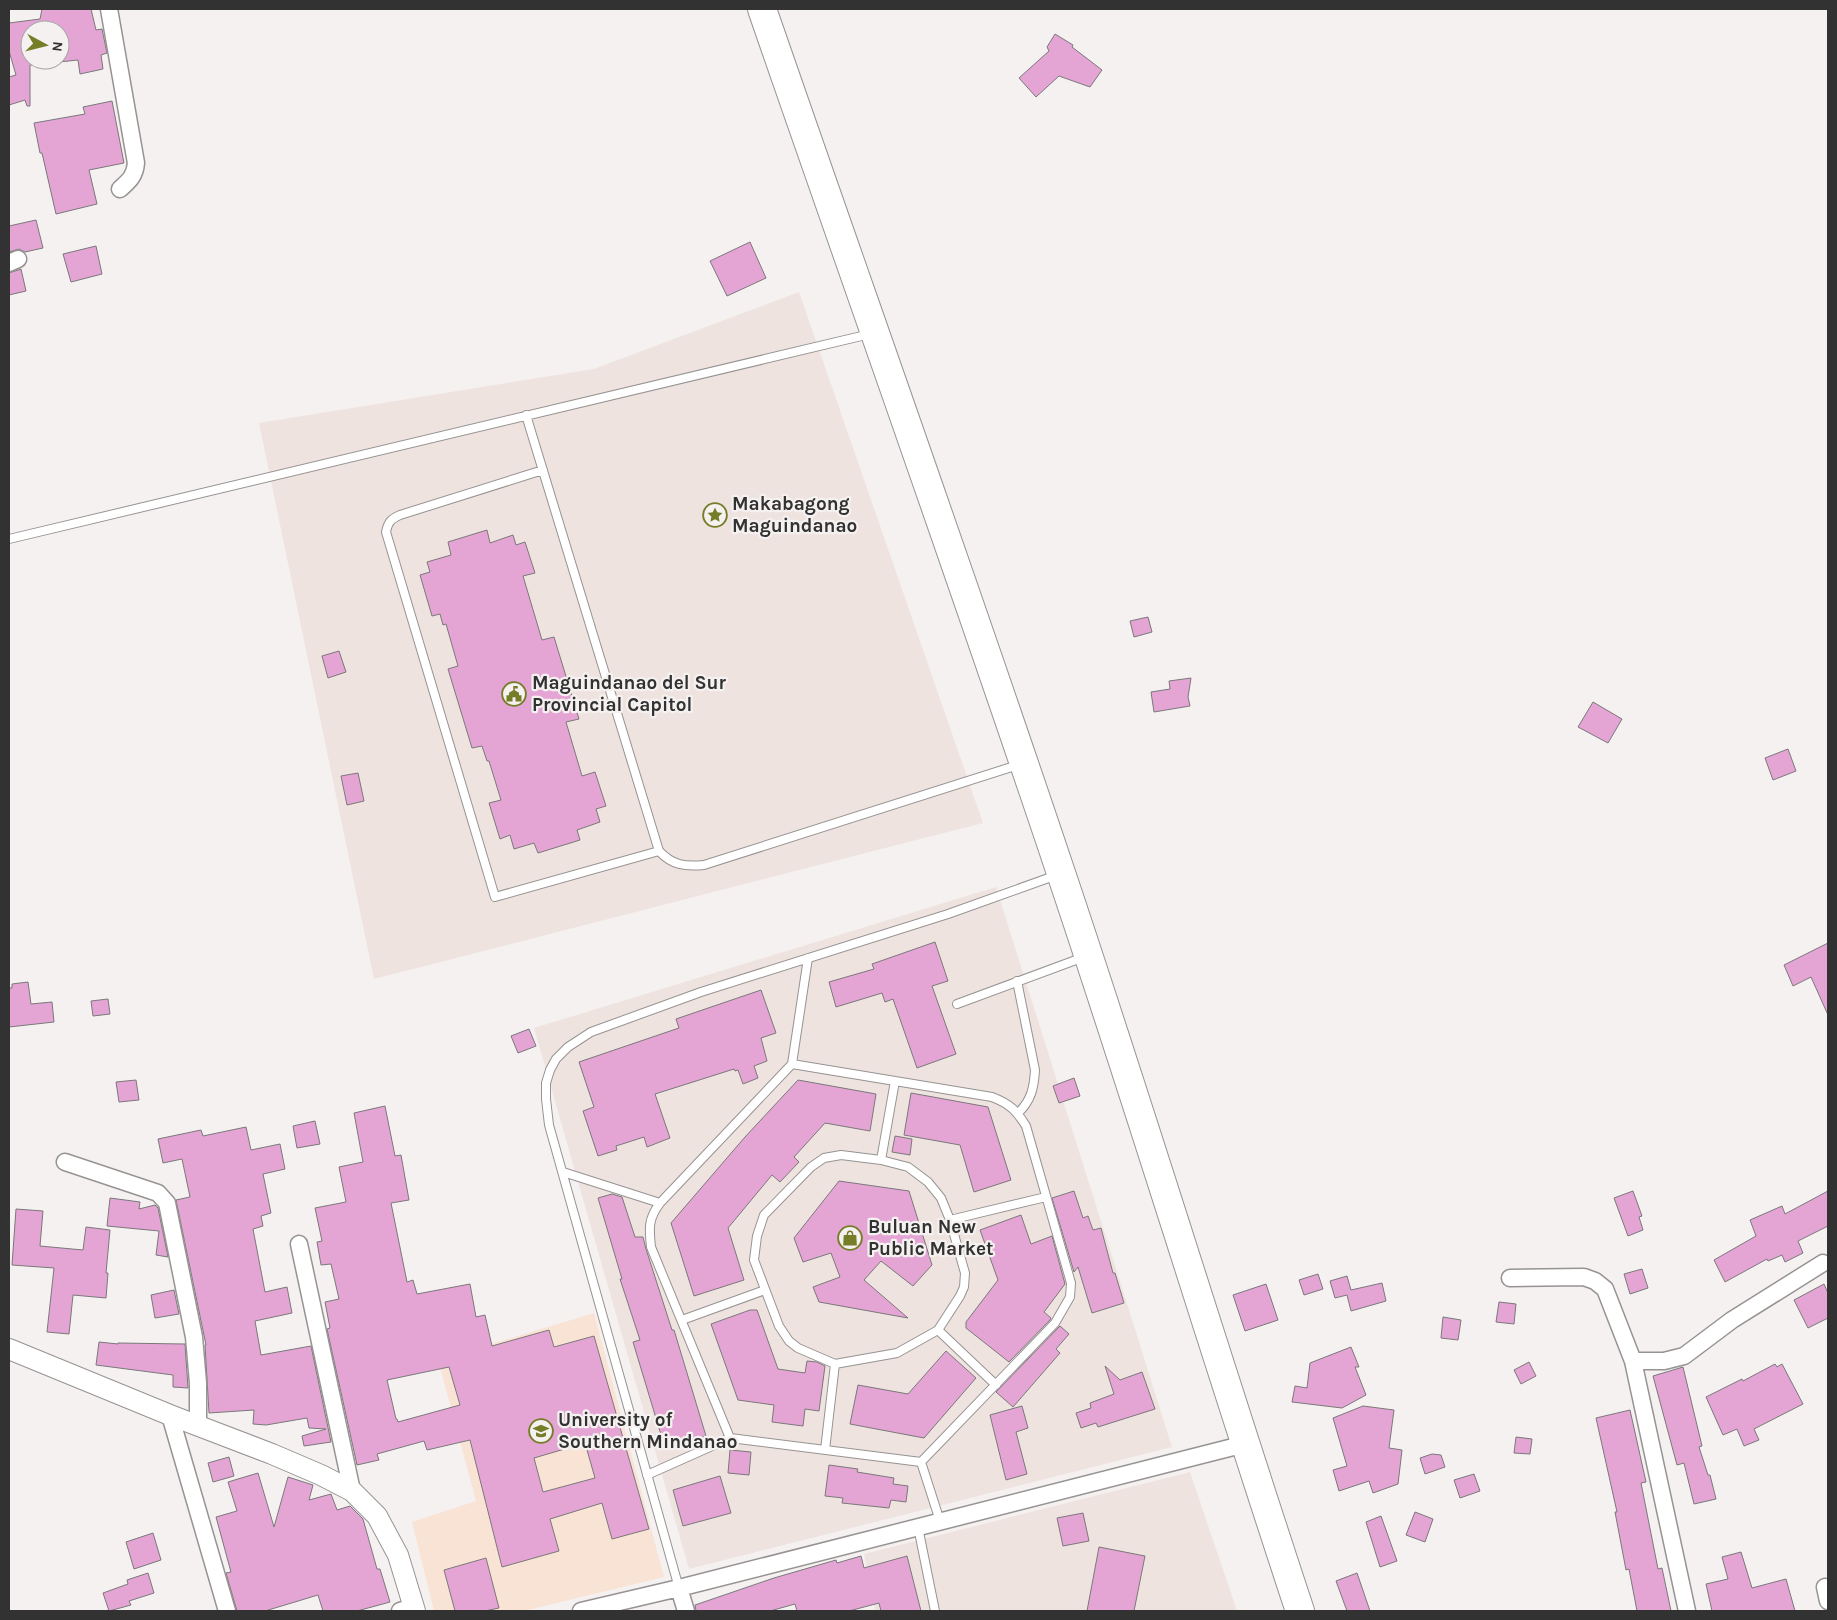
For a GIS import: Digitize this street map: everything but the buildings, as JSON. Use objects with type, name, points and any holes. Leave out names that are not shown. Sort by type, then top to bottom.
[{"type":"highway","points":[[762,9],[1062,873],[1300,1611]]},
{"type":"street","points":[[109,9],[136,163],[132,179],[120,189]]},
{"type":"street","points":[[64,1162],[158,1193],[167,1203],[194,1338],[198,1383],[198,1426]]},
{"type":"street","points":[[299,1244],[352,1491]]},
{"type":"street","points":[[1633,1361],[1664,1361],[1684,1356],[1732,1320],[1824,1263]]},
{"type":"street","points":[[1510,1278],[1584,1277],[1595,1281],[1605,1289],[1633,1361],[1687,1611]]},
{"type":"street","points":[[9,1349],[170,1416],[321,1474],[352,1491],[377,1516],[398,1555],[409,1610]]},
{"type":"street","points":[[170,1416],[227,1611]]},
{"type":"street","points":[[581,1611],[679,1588],[1245,1444]]},
{"type":"street","points":[[679,1588],[686,1611]]},
{"type":"lane","points":[[9,539],[874,333]]},
{"type":"lane","points":[[526,415],[659,851],[666,858],[675,864],[688,866],[704,865],[1024,763]]},
{"type":"lane","points":[[543,470],[400,515],[393,518],[388,524],[386,532],[496,897],[659,851]]},
{"type":"lane","points":[[679,1588],[549,1125],[546,1083],[550,1070],[556,1059],[568,1047],[591,1032],[702,992],[948,914],[1062,873]]},
{"type":"lane","points":[[957,1004],[1088,955]]},
{"type":"lane","points":[[730,1438],[651,1247],[649,1229],[652,1214],[660,1203],[792,1064],[808,958]]},
{"type":"lane","points":[[1017,982],[1035,1070],[1035,1085],[1031,1096],[1025,1107],[1018,1113]]},
{"type":"lane","points":[[792,1064],[992,1097],[1007,1103],[1018,1113],[1026,1126],[1071,1283],[1070,1297],[1055,1323],[921,1462]]},
{"type":"lane","points":[[881,1160],[895,1081]]},
{"type":"lane","points":[[841,1155],[881,1160],[908,1167],[928,1182],[941,1198],[950,1220],[965,1273],[964,1287],[938,1330],[897,1353],[835,1364],[798,1348],[789,1341],[778,1326],[754,1260],[757,1236],[764,1216],[811,1167],[824,1158],[841,1155]]},
{"type":"lane","points":[[563,1172],[660,1203]]},
{"type":"lane","points":[[950,1220],[1046,1197]]},
{"type":"lane","points":[[682,1320],[765,1290]]},
{"type":"lane","points":[[938,1330],[996,1385]]},
{"type":"lane","points":[[825,1450],[835,1364]]},
{"type":"lane","points":[[647,1475],[730,1438],[921,1462]]},
{"type":"lane","points":[[921,1462],[940,1521]]},
{"type":"lane","points":[[918,1526],[935,1611]]},
{"type":"shaded area","points":[[799,292],[983,823],[374,979],[259,423],[594,369]]},
{"type":"shaded area","name":"Buluan New Public Market","points":[[996,887],[1172,1447],[689,1569],[534,1028]]},
{"type":"shaded area","name":"University of Southern Mindanao","points":[[594,1313],[664,1577],[524,1611],[434,1611],[412,1522],[476,1501],[438,1360]]},
{"type":"shaded area","points":[[1190,1472],[1237,1611],[875,1611],[864,1554]]},
{"type":"place","name":"Makabagong Maguindanao","points":[[715,515]]},
{"type":"place","name":"Maguindanao del Sur Provincial Capitol","points":[[514,694]]},
{"type":"place","name":"Buluan New Public Market","points":[[850,1238]]},
{"type":"place","name":"University of Southern Mindanao","points":[[541,1431]]}]
